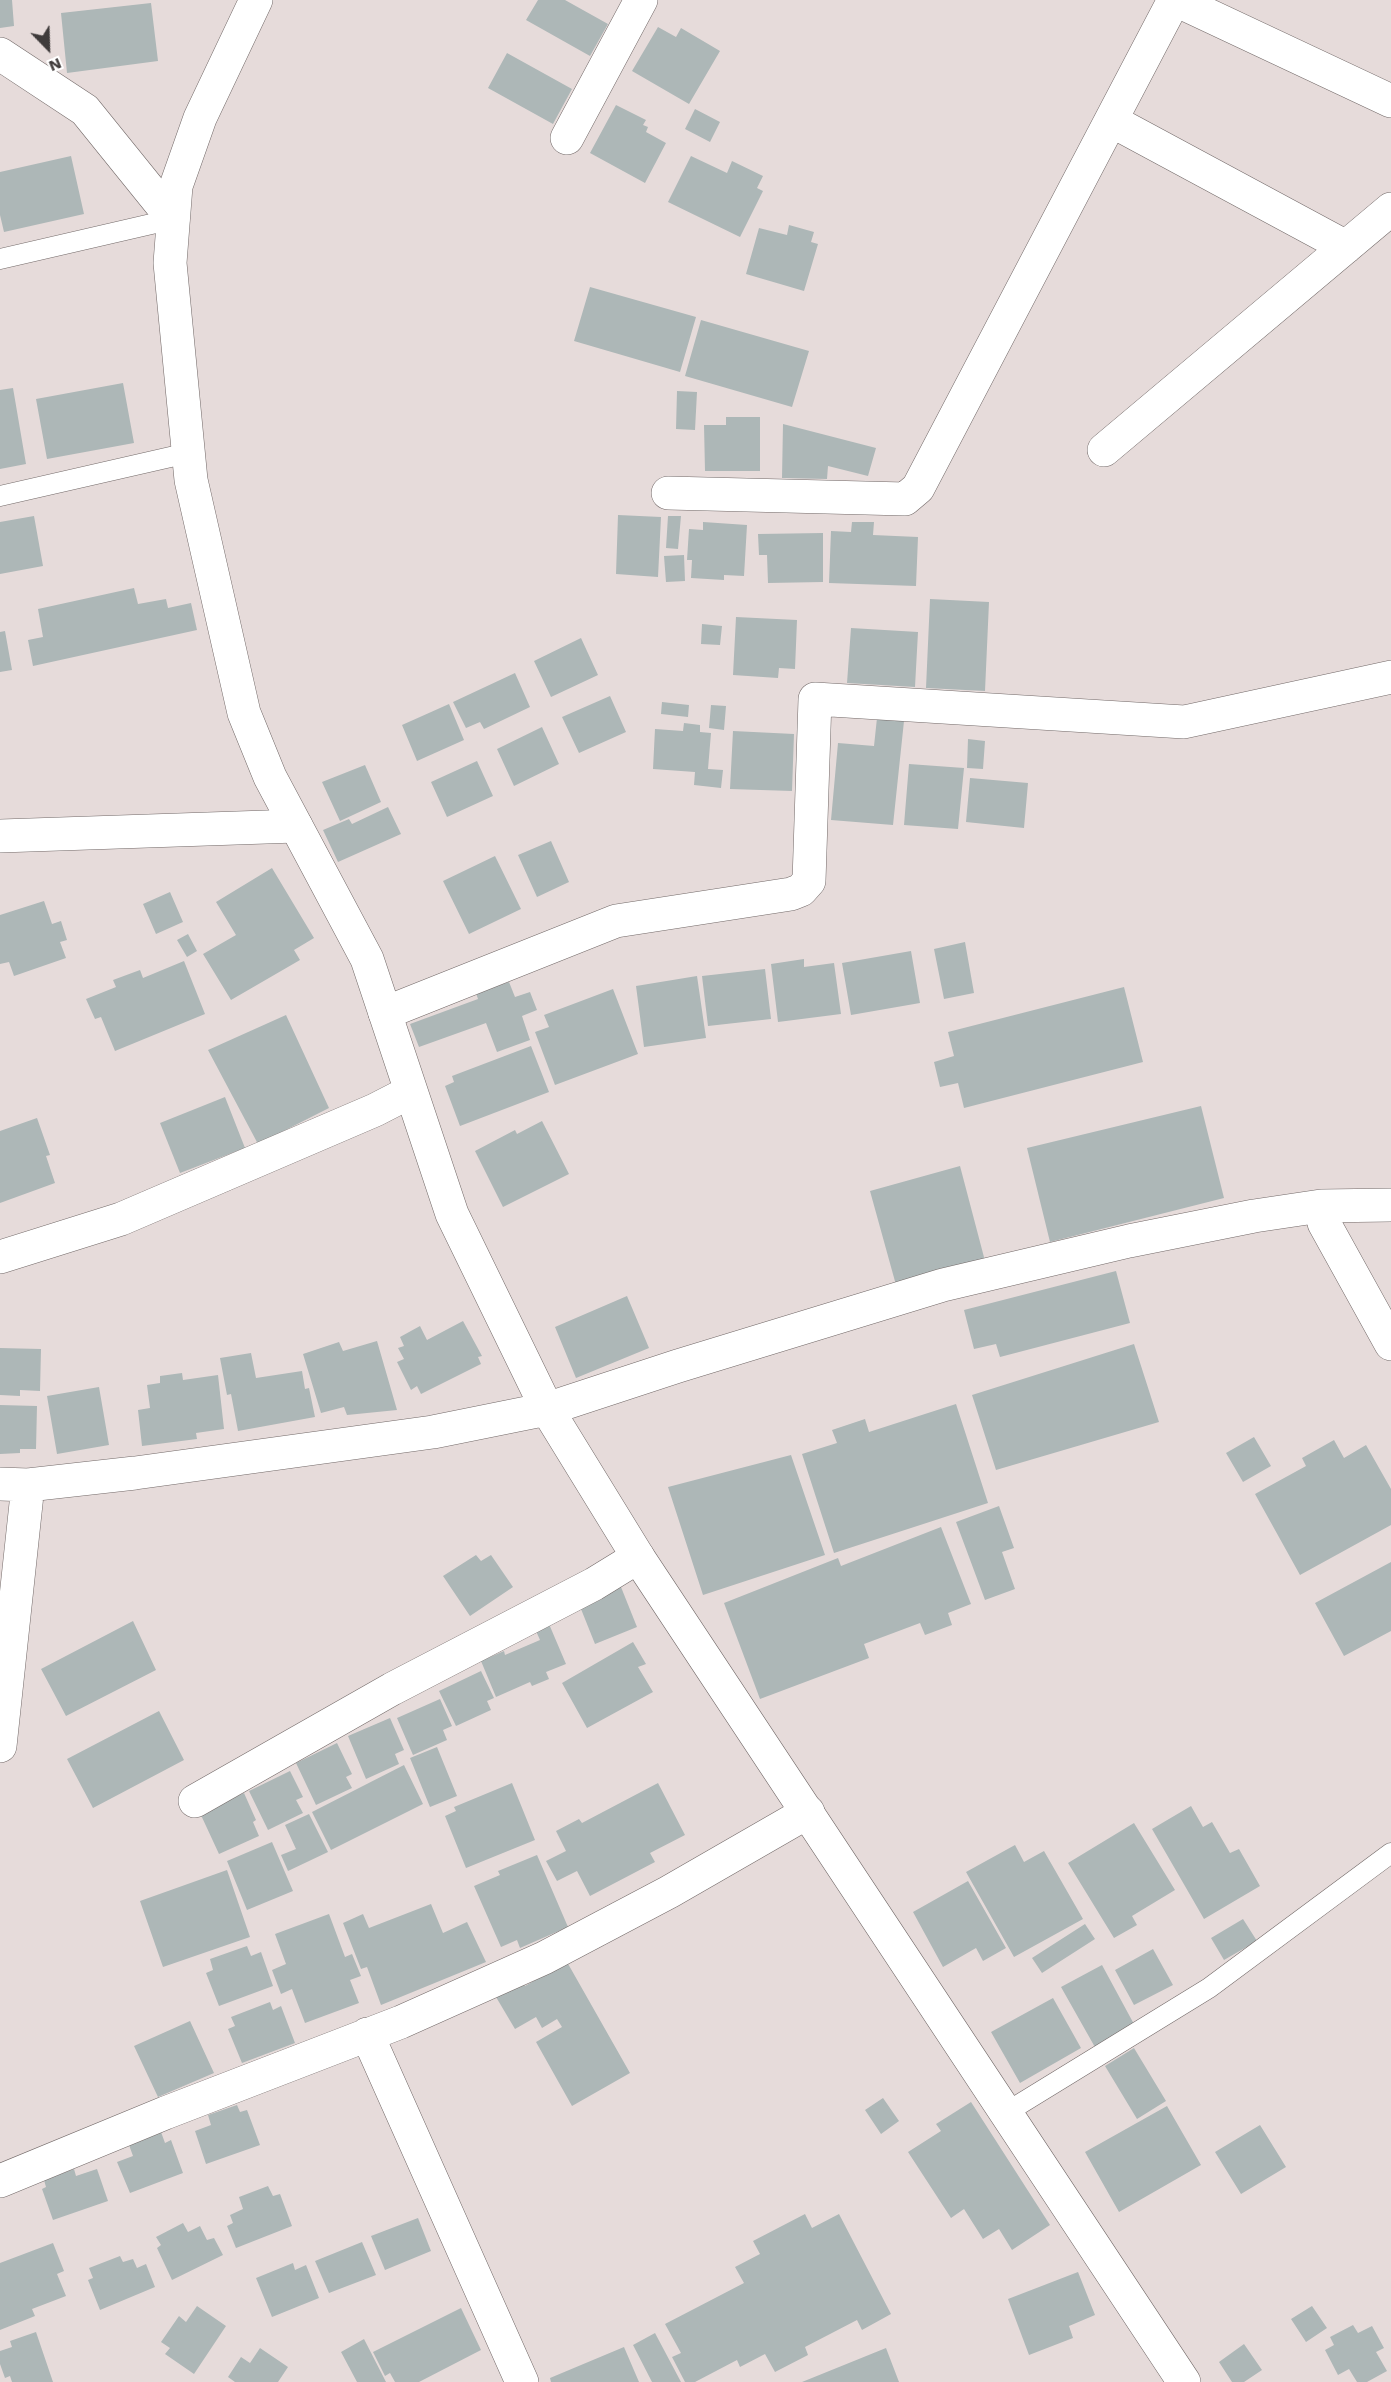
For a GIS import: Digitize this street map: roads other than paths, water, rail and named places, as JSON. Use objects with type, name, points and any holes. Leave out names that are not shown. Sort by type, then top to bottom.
[{"type":"street","points":[[256,0],[200,118],[176,186],[170,263],[191,480],[244,713],[270,777],[367,959],[452,1214],[547,1409],[638,1557],[1184,2382]]},
{"type":"street","points":[[567,138],[641,0]]},
{"type":"street","points":[[668,493],[905,499],[918,488],[1175,0],[1391,101]]},
{"type":"street","points":[[0,54],[85,110],[173,219]]},
{"type":"street","points":[[1112,121],[1346,247]]},
{"type":"street","points":[[1104,450],[1391,209]]},
{"type":"street","points":[[385,1013],[616,921],[792,894],[801,890],[809,881],[815,699],[1184,722],[1391,677]]},
{"type":"street","points":[[0,836],[296,826]]},
{"type":"street","points":[[0,1257],[121,1219],[375,1110],[410,1092]]},
{"type":"street","points":[[0,1746],[14,1484],[135,1473],[433,1432],[547,1409],[678,1366],[943,1285],[1129,1241],[1254,1216],[1321,1206],[1391,1205]]},
{"type":"street","points":[[1321,1206],[1324,1223],[1391,1344]]},
{"type":"street","points":[[195,1801],[392,1689],[594,1584],[638,1557]]},
{"type":"street","points":[[0,2181],[401,2022],[544,1958],[669,1892],[808,1812]]},
{"type":"street","points":[[367,2034],[522,2382]]},
{"type":"lane","points":[[0,259],[173,219]]},
{"type":"lane","points":[[0,496],[188,453]]},
{"type":"lane","points":[[1007,2112],[1209,1988],[1391,1853]]}]
